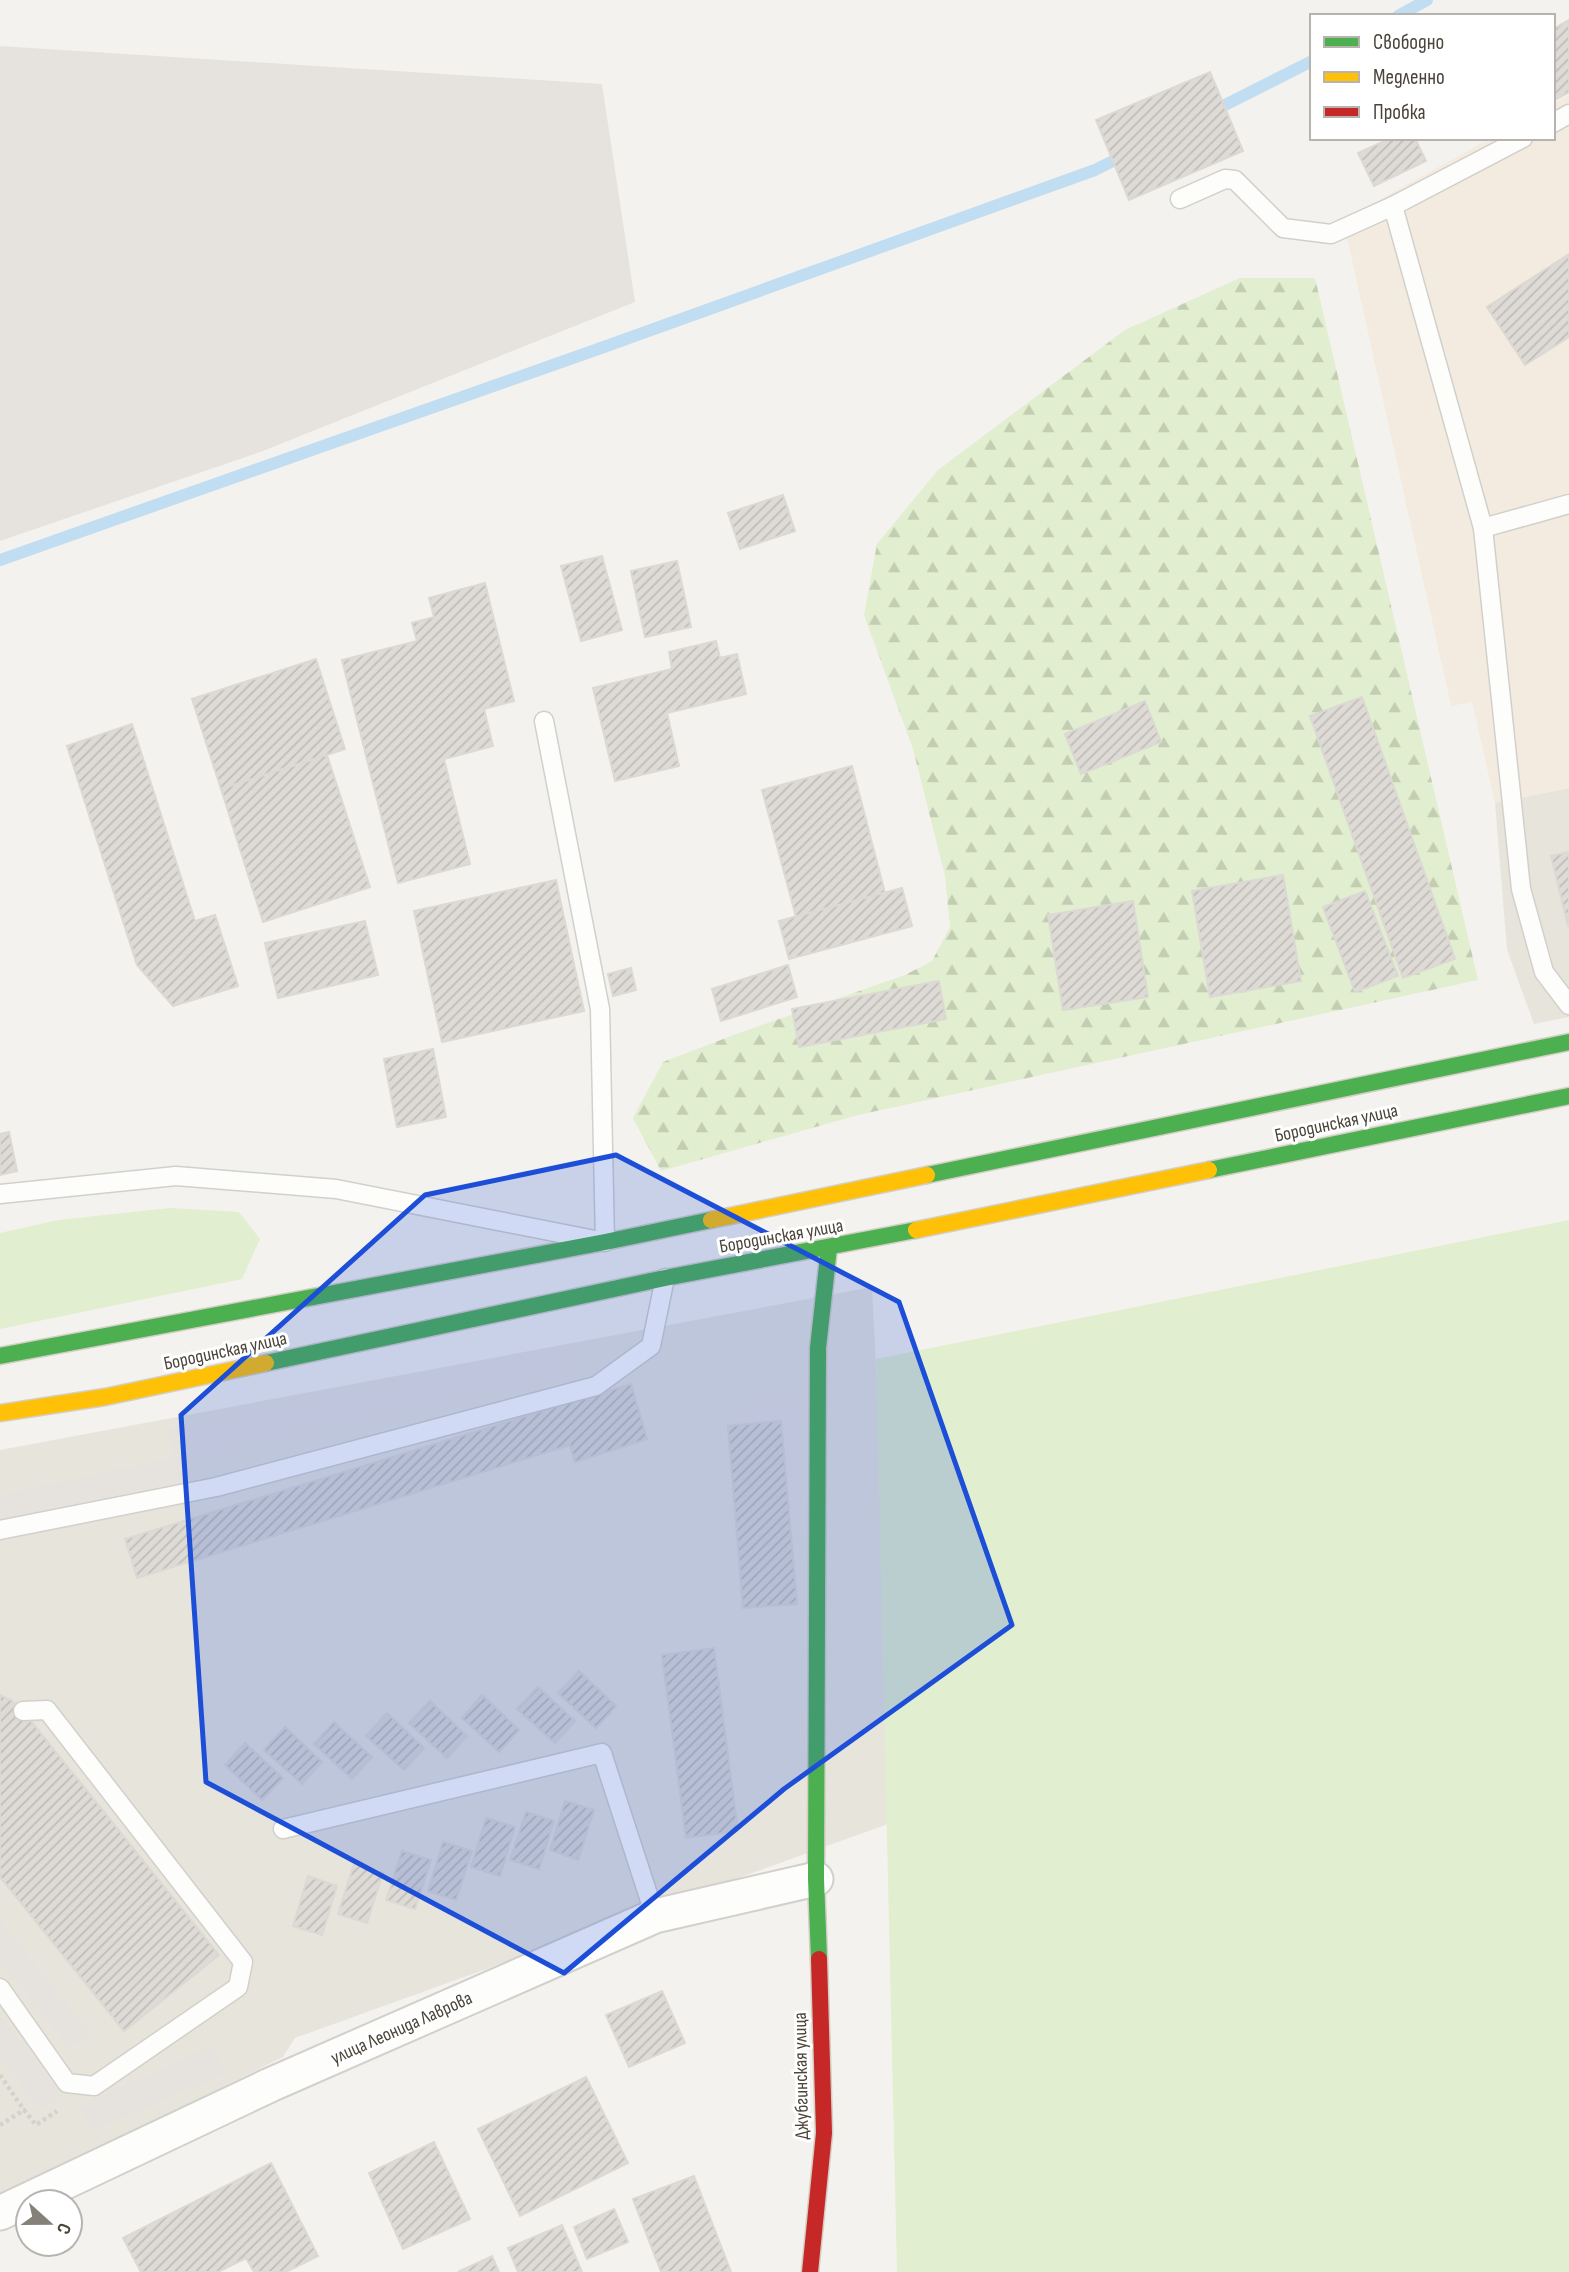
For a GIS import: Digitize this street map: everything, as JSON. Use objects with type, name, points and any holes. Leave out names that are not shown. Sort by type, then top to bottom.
[{"type":"main road","name":"Бородинская улица","points":[[0,1356],[605,1242],[1569,1042]]},
{"type":"main road","name":"Бородинская улица","points":[[0,1413],[105,1397],[665,1278],[830,1248],[1569,1096]]},
{"type":"main road","name":"Джубгинская улица","points":[[810,2272],[824,2133],[816,1879],[818,1348],[830,1248]]},
{"type":"street","name":"улица Леонида Лаврова","points":[[0,2213],[271,2085],[655,1916],[816,1879]]},
{"type":"lane","points":[[1181,199],[1225,179],[1235,180],[1283,228],[1331,234],[1393,206],[1519,140]]},
{"type":"lane","points":[[1393,206],[1483,528],[1521,889],[1545,972],[1569,1004]]},
{"type":"lane","points":[[1483,528],[1569,504]]},
{"type":"lane","points":[[0,1194],[176,1175],[336,1189],[605,1242],[600,1009],[544,721]]},
{"type":"lane","points":[[0,1530],[216,1487],[596,1386],[651,1346],[665,1278]]},
{"type":"lane","points":[[0,1989],[67,2083],[94,2086],[238,1987],[243,1962],[47,1710],[23,1711]]},
{"type":"lane","points":[[283,1829],[602,1753],[655,1916]]},
{"type":"path","points":[[0,2076],[36,2125],[94,2086]]},
{"type":"path","points":[[0,2124],[24,2110]]},
{"type":"highlighted area","points":[[616,1155],[899,1302],[1012,1625],[784,1789],[564,1973],[206,1782],[181,1415],[425,1195]]},
{"type":"shaded area","points":[[0,46],[602,84],[635,302],[263,451],[0,541]]},
{"type":"shaded area","points":[[1569,95],[1569,788],[1495,803],[1472,702],[1451,706],[1343,220],[1487,140],[1555,140],[1555,103]]},
{"type":"shaded area","points":[[1569,788],[1569,1017],[1534,1024],[1507,950],[1495,803]]},
{"type":"shaded area","points":[[872,1287],[899,1820],[295,2038],[283,2057],[22,2188],[14,2188],[14,2192],[0,2199],[0,1450]]},
{"type":"shaded area","points":[[566,1345],[572,1376],[189,1457],[193,1479],[0,1520],[0,1495],[173,1458],[167,1429]]},
{"type":"shaded area","points":[[800,1399],[800,1520],[742,1520],[742,1400]]},
{"type":"shaded area","points":[[0,1920],[90,2033],[70,2049],[0,1960]]},
{"type":"shaded area","points":[[0,2016],[60,2096],[40,2111],[0,2057]]},
{"type":"shaded area","points":[[213,2046],[225,2073],[91,2132],[78,2106]]},
{"type":"green space","points":[[1240,278],[1315,278],[1478,980],[858,1115],[661,1171],[633,1118],[663,1062],[905,975],[932,961],[950,927],[945,876],[913,749],[864,615],[877,544],[938,470],[1125,330]]},
{"type":"green space","points":[[170,1208],[239,1212],[260,1239],[242,1279],[0,1329],[0,1233],[58,1220]]},
{"type":"green space","points":[[1569,1220],[1569,2272],[897,2272],[876,1359]]},
{"type":"building","points":[[1569,20],[1569,92],[1555,100],[1555,28]]},
{"type":"building","points":[[1210,72],[1243,151],[1129,200],[1096,120]]},
{"type":"building","points":[[1387,140],[1416,140],[1426,161],[1374,186],[1358,153]]},
{"type":"building","points":[[1569,254],[1569,337],[1525,365],[1487,307]]},
{"type":"building","points":[[783,495],[795,531],[740,549],[728,513]]},
{"type":"building","points":[[602,556],[622,630],[581,641],[561,566]]},
{"type":"building","points":[[677,561],[691,627],[645,637],[631,571]]},
{"type":"building","points":[[485,583],[514,701],[484,709],[493,746],[444,759],[470,864],[398,883],[342,660],[417,641],[412,623],[434,617],[429,598]]},
{"type":"building","points":[[716,641],[720,658],[737,654],[746,694],[667,713],[679,766],[615,781],[593,688],[672,669],[669,652]]},
{"type":"building","points":[[316,659],[345,749],[221,789],[192,699]]},
{"type":"building","points":[[1362,697],[1455,959],[1403,978],[1310,716]]},
{"type":"building","points":[[1145,701],[1161,742],[1081,774],[1065,734]]},
{"type":"building","points":[[132,724],[195,921],[215,915],[238,986],[173,1006],[137,965],[67,746]]},
{"type":"building","points":[[327,755],[370,887],[263,922],[221,789]]},
{"type":"building","points":[[852,766],[885,893],[796,917],[762,790]]},
{"type":"building","points":[[1569,852],[1569,926],[1568,926],[1551,856]]},
{"type":"building","points":[[1283,875],[1301,981],[1210,997],[1192,891]]},
{"type":"building","points":[[556,880],[584,1011],[442,1042],[414,911]]},
{"type":"building","points":[[902,888],[912,926],[789,959],[779,921]]},
{"type":"building","points":[[1365,891],[1398,976],[1355,992],[1323,907]]},
{"type":"building","points":[[1133,901],[1148,997],[1063,1010],[1048,915]]},
{"type":"building","points":[[365,921],[378,975],[278,998],[265,943]]},
{"type":"building","points":[[788,965],[797,997],[721,1021],[712,989]]},
{"type":"building","points":[[631,968],[636,990],[613,996],[608,974]]},
{"type":"building","points":[[939,981],[946,1019],[799,1047],[792,1009]]},
{"type":"building","points":[[433,1049],[446,1117],[397,1127],[384,1059]]},
{"type":"building","points":[[9,1132],[17,1171],[0,1175],[0,1134]]},
{"type":"building","points":[[631,1384],[647,1439],[575,1462],[570,1445],[137,1578],[125,1539]]},
{"type":"building","points":[[781,1421],[797,1604],[743,1608],[728,1426]]},
{"type":"building","points":[[714,1648],[738,1831],[686,1838],[662,1655]]},
{"type":"building","points":[[579,1671],[616,1706],[596,1728],[558,1693]]},
{"type":"building","points":[[538,1687],[575,1721],[555,1743],[517,1709]]},
{"type":"building","points":[[0,1695],[11,1700],[23,1711],[219,1955],[124,2031],[0,1877]]},
{"type":"building","points":[[482,1695],[519,1730],[499,1752],[462,1718]]},
{"type":"building","points":[[430,1701],[467,1736],[447,1758],[409,1723]]},
{"type":"building","points":[[387,1713],[424,1748],[404,1770],[366,1736]]},
{"type":"building","points":[[334,1722],[372,1757],[352,1779],[314,1744]]},
{"type":"building","points":[[285,1727],[322,1762],[302,1784],[264,1750]]},
{"type":"building","points":[[245,1743],[283,1778],[262,1800],[225,1765]]},
{"type":"building","points":[[565,1801],[594,1810],[578,1860],[550,1850]]},
{"type":"building","points":[[526,1812],[554,1821],[539,1869],[510,1860]]},
{"type":"building","points":[[486,1818],[515,1827],[500,1876],[471,1867]]},
{"type":"building","points":[[443,1842],[472,1851],[456,1900],[428,1891]]},
{"type":"building","points":[[402,1851],[431,1860],[415,1909],[386,1900]]},
{"type":"building","points":[[354,1864],[383,1873],[367,1923],[338,1914]]},
{"type":"building","points":[[308,1876],[337,1886],[322,1935],[293,1926]]},
{"type":"building","points":[[662,1991],[685,2043],[629,2067],[606,2015]]},
{"type":"building","points":[[586,2077],[628,2163],[520,2216],[478,2129]]},
{"type":"building","points":[[434,2142],[470,2219],[403,2249],[369,2173]]},
{"type":"building","points":[[271,2163],[318,2256],[286,2272],[254,2272],[246,2258],[218,2272],[141,2272],[123,2238]]},
{"type":"building","points":[[694,2176],[731,2272],[661,2272],[633,2199]]},
{"type":"building","points":[[614,2209],[628,2242],[587,2259],[574,2227]]},
{"type":"building","points":[[562,2225],[582,2272],[518,2272],[508,2248]]},
{"type":"building","points":[[492,2256],[499,2272],[458,2272]]},
{"type":"waterway","points":[[1402,14],[1427,0]]},
{"type":"waterway","points":[[1209,113],[1310,62]]},
{"type":"waterway","points":[[0,560],[601,348],[1095,170],[1127,154]]},
{"type":"traffic: fast","points":[[927,1175],[1569,1042]]},
{"type":"traffic: fast","points":[[1209,1170],[1569,1096]]},
{"type":"traffic: fast","points":[[0,1356],[711,1220]]},
{"type":"traffic: fast","points":[[266,1363],[665,1278],[916,1230]]},
{"type":"traffic: fast","points":[[819,1959],[816,1879],[818,1348],[829,1248]]},
{"type":"traffic: slow","points":[[916,1230],[1209,1170]]},
{"type":"traffic: slow","points":[[711,1220],[927,1175]]},
{"type":"traffic: slow","points":[[0,1413],[105,1397],[266,1363]]},
{"type":"traffic: jam","points":[[810,2272],[824,2133],[819,1959]]}]
